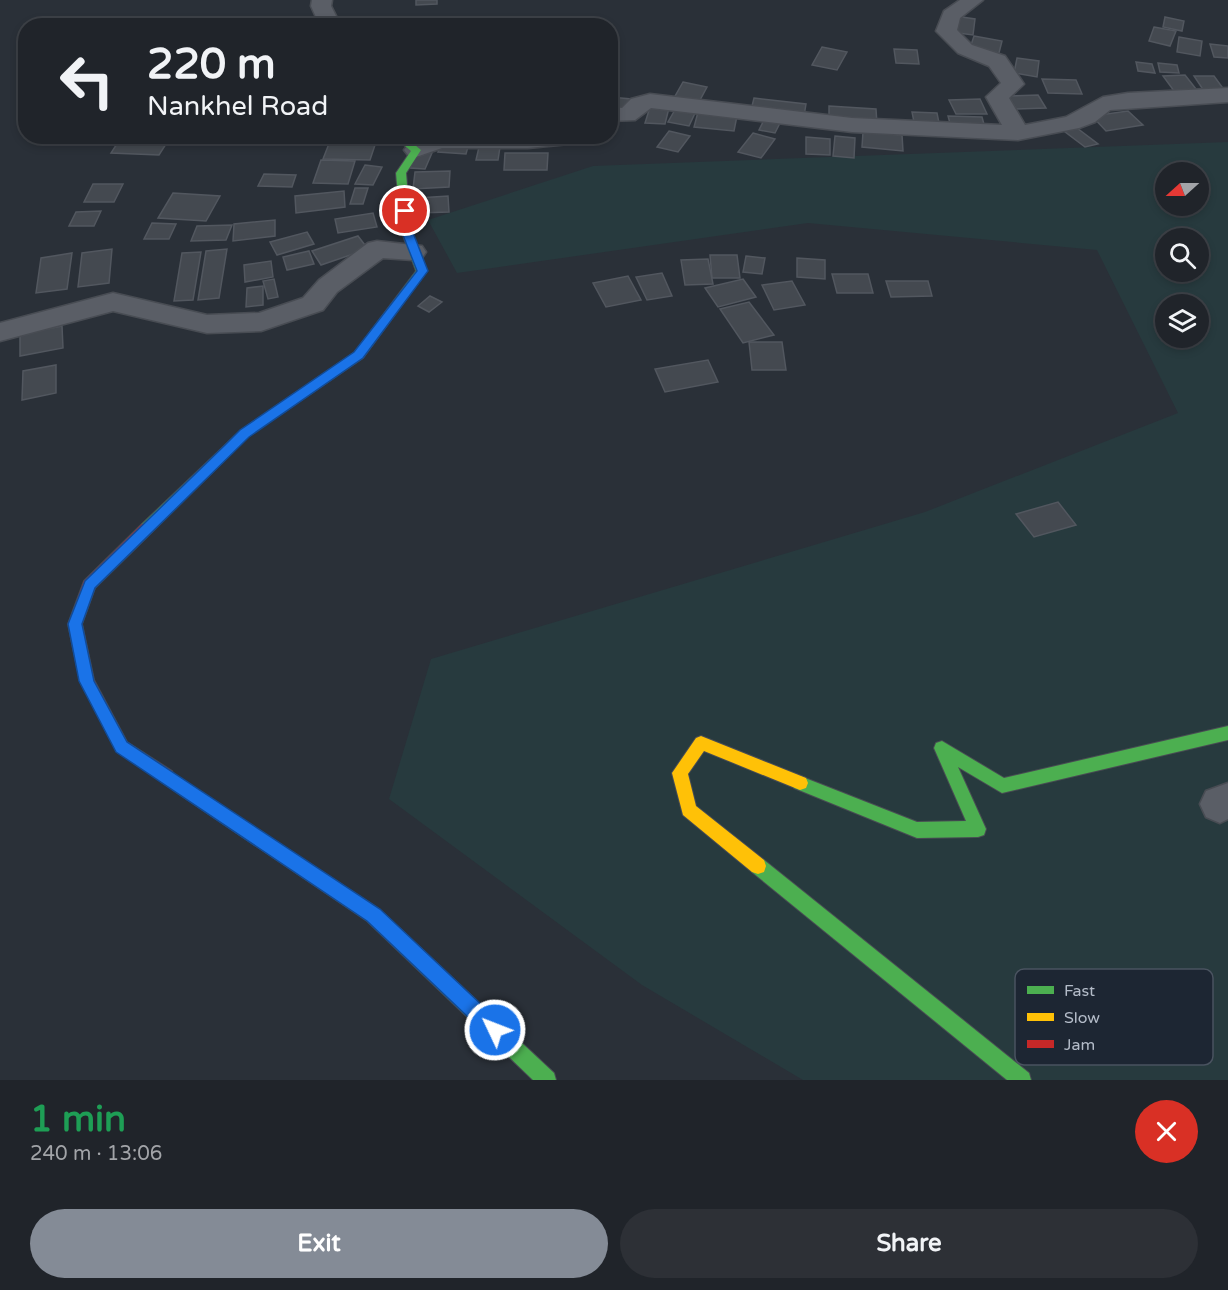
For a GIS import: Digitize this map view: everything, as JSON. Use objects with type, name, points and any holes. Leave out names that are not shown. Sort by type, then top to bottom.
[{"type":"street","points":[[322,0],[321,6],[327,18]]},
{"type":"street","points":[[973,0],[951,15],[946,31],[965,49],[997,61],[1013,84],[997,97],[1018,133]]},
{"type":"street","points":[[618,114],[627,115],[639,104],[650,100],[852,125],[1018,133],[1071,123],[1087,117],[1103,104],[1128,100],[1228,95]]},
{"type":"street","points":[[406,144],[401,173],[406,230],[422,271],[358,355],[245,434],[90,585],[75,624],[87,681],[122,747],[374,915],[547,1080]]},
{"type":"street","points":[[0,332],[113,303],[207,324],[261,322],[313,304],[328,286],[377,249],[413,252]]},
{"type":"street","points":[[1022,1080],[689,810],[680,773],[701,743],[917,830],[978,829],[942,748],[1002,786],[1228,733]]},
{"type":"green space","points":[[1228,142],[1228,1080],[803,1080],[642,985],[389,799],[431,659],[925,512],[1178,413],[1097,250],[808,223],[457,273],[428,220],[593,166]]},
{"type":"building","points":[[416,0],[437,0],[437,4],[416,5]]},
{"type":"building","points":[[955,16],[975,19],[973,35],[951,32]]},
{"type":"building","points":[[1165,17],[1184,21],[1182,31],[1163,27]]},
{"type":"building","points":[[1154,27],[1176,31],[1170,46],[1149,41]]},
{"type":"building","points":[[974,36],[1002,41],[999,53],[970,48]]},
{"type":"building","points":[[1179,37],[1202,41],[1200,56],[1177,52]]},
{"type":"building","points":[[1210,44],[1228,46],[1228,58],[1214,57]]},
{"type":"building","points":[[822,47],[847,52],[837,70],[812,65]]},
{"type":"building","points":[[894,49],[917,50],[919,64],[896,63]]},
{"type":"building","points":[[1017,58],[1039,61],[1037,77],[1014,73]]},
{"type":"building","points":[[1136,62],[1152,64],[1155,73],[1138,71]]},
{"type":"building","points":[[1158,63],[1177,65],[1179,73],[1160,72]]},
{"type":"building","points":[[1185,75],[1200,94],[1177,95],[1163,76]]},
{"type":"building","points":[[1194,76],[1214,76],[1225,91],[1204,91]]},
{"type":"building","points":[[1042,79],[1076,80],[1082,94],[1048,93]]},
{"type":"building","points":[[683,82],[707,87],[699,102],[674,98]]},
{"type":"building","points":[[1038,95],[1046,108],[1016,109],[1008,96]]},
{"type":"building","points":[[618,98],[631,99],[626,112],[618,112]]},
{"type":"building","points":[[754,98],[806,104],[804,116],[751,110]]},
{"type":"building","points":[[980,99],[987,114],[956,114],[949,100]]},
{"type":"building","points":[[829,106],[876,109],[877,125],[829,122]]},
{"type":"building","points":[[650,107],[669,108],[665,124],[645,123]]},
{"type":"building","points":[[676,108],[696,111],[689,126],[668,122]]},
{"type":"building","points":[[1128,111],[1143,125],[1106,131],[1092,116]]},
{"type":"building","points":[[698,112],[737,116],[734,131],[694,127]]},
{"type":"building","points":[[912,112],[937,113],[940,128],[915,127]]},
{"type":"building","points":[[948,116],[982,117],[985,128],[951,127]]},
{"type":"building","points":[[765,118],[781,121],[775,133],[759,130]]},
{"type":"building","points":[[1073,125],[1098,144],[1085,147],[1060,128]]},
{"type":"building","points":[[669,131],[690,136],[678,152],[657,147]]},
{"type":"building","points":[[863,132],[902,135],[903,151],[862,147]]},
{"type":"building","points":[[753,133],[775,139],[761,158],[738,152]]},
{"type":"building","points":[[835,136],[855,138],[854,158],[833,156]]},
{"type":"building","points":[[806,137],[830,139],[830,155],[806,154]]},
{"type":"building","points":[[117,144],[166,144],[159,155],[111,153]]},
{"type":"building","points":[[329,144],[375,144],[370,160],[323,159]]},
{"type":"building","points":[[441,144],[469,144],[466,154],[438,152]]},
{"type":"building","points":[[479,147],[500,147],[498,160],[476,160]]},
{"type":"building","points":[[417,152],[432,153],[425,169],[410,168]]},
{"type":"building","points":[[505,153],[548,153],[547,170],[504,170]]},
{"type":"building","points":[[321,160],[355,161],[348,184],[313,183]]},
{"type":"building","points":[[365,165],[382,167],[373,185],[355,184]]},
{"type":"building","points":[[450,171],[449,187],[413,189],[415,172]]},
{"type":"building","points":[[264,174],[296,175],[292,187],[258,186]]},
{"type":"building","points":[[93,184],[123,184],[114,202],[84,202]]},
{"type":"building","points":[[355,188],[368,188],[363,204],[350,204]]},
{"type":"building","points":[[344,191],[345,207],[296,213],[295,196]]},
{"type":"building","points":[[173,193],[220,196],[206,221],[158,218]]},
{"type":"building","points":[[448,196],[449,212],[418,213],[418,198]]},
{"type":"building","points":[[101,211],[94,226],[69,226],[76,212]]},
{"type":"building","points":[[373,213],[377,227],[338,233],[335,219]]},
{"type":"building","points":[[275,220],[275,236],[233,241],[234,224]]},
{"type":"building","points":[[152,223],[176,224],[169,239],[144,239]]},
{"type":"building","points":[[232,225],[226,240],[191,241],[197,226]]},
{"type":"building","points":[[307,232],[314,244],[277,255],[270,242]]},
{"type":"building","points":[[358,236],[368,249],[321,265],[312,251]]},
{"type":"building","points":[[112,249],[109,283],[78,287],[82,253]]},
{"type":"building","points":[[227,249],[219,298],[198,300],[206,251]]},
{"type":"building","points":[[309,251],[314,264],[287,270],[283,257]]},
{"type":"building","points":[[201,252],[193,300],[174,301],[182,253]]},
{"type":"building","points":[[72,253],[67,289],[36,293],[41,258]]},
{"type":"building","points":[[710,255],[737,255],[740,278],[712,278]]},
{"type":"building","points":[[746,256],[765,258],[762,274],[743,272]]},
{"type":"building","points":[[797,258],[825,260],[825,279],[797,277]]},
{"type":"building","points":[[708,259],[713,284],[685,285],[681,260]]},
{"type":"building","points":[[271,261],[273,277],[245,282],[244,265]]},
{"type":"building","points":[[662,273],[672,296],[647,300],[636,277]]},
{"type":"building","points":[[832,274],[868,274],[873,293],[837,293]]},
{"type":"building","points":[[628,276],[641,300],[606,307],[593,283]]},
{"type":"building","points":[[274,279],[278,297],[268,299],[263,281]]},
{"type":"building","points":[[743,279],[756,297],[718,307],[705,288]]},
{"type":"building","points":[[792,281],[805,305],[774,310],[762,285]]},
{"type":"building","points":[[886,281],[928,281],[932,296],[891,297]]},
{"type":"building","points":[[263,286],[263,305],[246,307],[247,288]]},
{"type":"building","points":[[430,296],[442,302],[429,312],[418,306]]},
{"type":"building","points":[[749,302],[774,335],[743,343],[720,309]]},
{"type":"building","points":[[62,326],[63,348],[20,356],[20,334]]},
{"type":"building","points":[[749,342],[782,342],[786,370],[752,370]]},
{"type":"building","points":[[708,360],[718,382],[665,392],[655,369]]},
{"type":"building","points":[[56,365],[56,393],[22,400],[23,371]]},
{"type":"building","points":[[1058,502],[1076,525],[1034,537],[1016,514]]},
{"type":"traffic: fast","points":[[147,528],[245,433],[359,355],[422,271],[406,230],[401,173],[416,150],[408,144]]},
{"type":"traffic: fast","points":[[800,783],[917,830],[978,829],[942,748],[1002,786],[1228,733]]},
{"type":"traffic: fast","points":[[166,776],[373,915],[547,1080]]},
{"type":"traffic: fast","points":[[758,866],[1022,1080]]},
{"type":"traffic: slow","points":[[758,866],[689,810],[680,773],[701,743],[800,783]]},
{"type":"traffic: jam","points":[[147,528],[89,585],[75,624],[87,681],[122,747],[166,776]]},
{"type":"route","points":[[405,211],[406,230],[422,271],[358,355],[245,434],[229,448],[90,585],[75,624],[87,681],[122,747],[374,915],[495,1030]]}]
